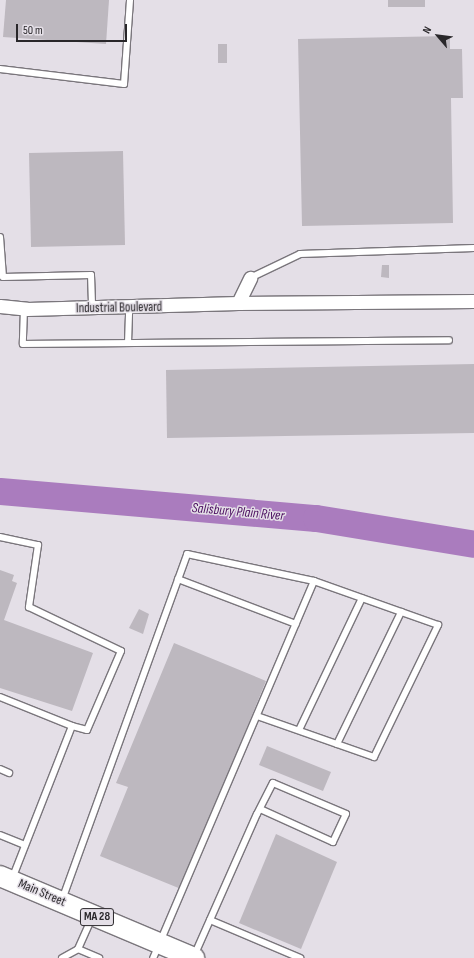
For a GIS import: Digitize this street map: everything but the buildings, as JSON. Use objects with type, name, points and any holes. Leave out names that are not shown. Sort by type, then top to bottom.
[{"type":"main road","name":"Main Street","points":[[5,878],[93,915],[157,951],[194,958]]},
{"type":"street","points":[[238,303],[250,278]]},
{"type":"street","name":"Industrial Boulevard","points":[[0,306],[24,309],[130,308],[238,303],[474,301]]},
{"type":"lane","points":[[0,69],[124,84],[130,0]]},
{"type":"lane","points":[[0,237],[2,276],[92,275],[92,308]]},
{"type":"lane","points":[[250,278],[300,254],[474,248]]},
{"type":"lane","points":[[128,343],[130,308]]},
{"type":"lane","points":[[24,309],[23,344],[449,340]]},
{"type":"lane","points":[[0,537],[38,545],[29,607],[122,651],[86,730],[72,726],[0,697]]},
{"type":"lane","points":[[62,902],[117,740],[187,554],[314,581],[438,625],[374,757],[257,716]]},
{"type":"lane","points":[[178,579],[296,624]]},
{"type":"lane","points":[[157,951],[314,581]]},
{"type":"lane","points":[[299,730],[362,598]]},
{"type":"lane","points":[[337,744],[401,612]]},
{"type":"lane","points":[[5,878],[25,845],[72,726]]},
{"type":"lane","points":[[0,769],[9,773]]},
{"type":"lane","points":[[194,958],[260,809],[273,783],[346,814],[333,842],[260,809]]},
{"type":"lane","points":[[0,836],[25,845]]},
{"type":"lane","points":[[62,958],[78,949],[93,915]]},
{"type":"lane","points":[[210,920],[300,958]]},
{"type":"lane","points":[[78,949],[99,958]]},
{"type":"waterway","name":"Salisbury Plain River","points":[[0,491],[316,518],[474,544]]}]
